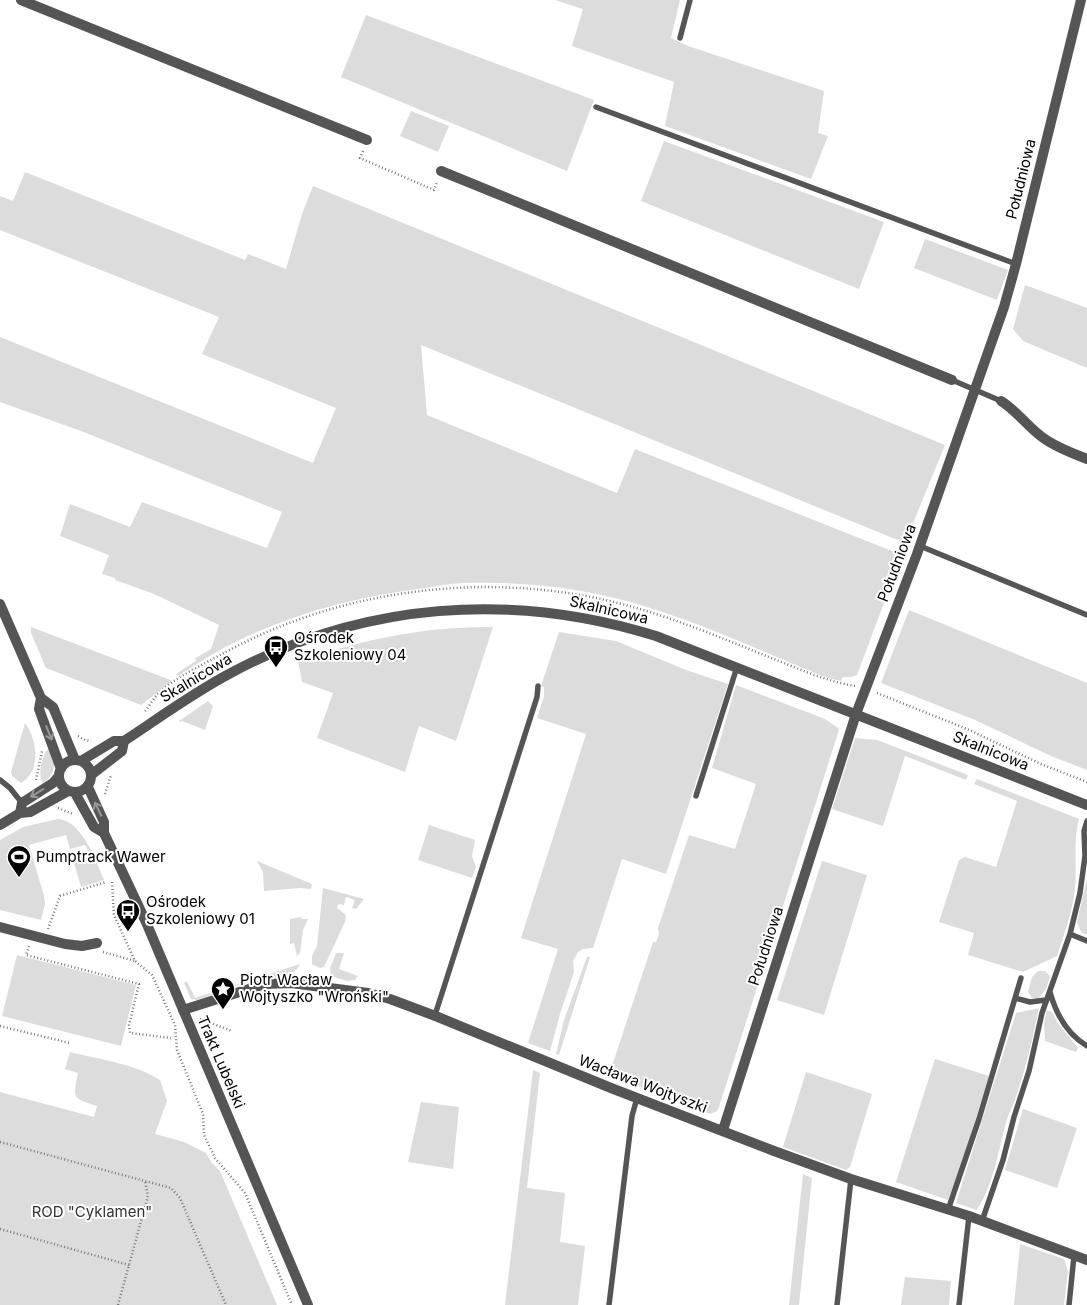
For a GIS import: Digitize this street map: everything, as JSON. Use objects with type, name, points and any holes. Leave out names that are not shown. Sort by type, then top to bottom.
[{"type":"street","points":[[21,0],[368,140]]},
{"type":"street","name":"Południowa","points":[[723,1130],[856,714],[920,546],[1004,307],[1081,0]]},
{"type":"street","points":[[442,171],[952,380]]},
{"type":"street","points":[[1001,401],[1013,409],[1041,436],[1060,448],[1087,459]]},
{"type":"street","points":[[0,604],[41,698],[53,707],[78,761]]},
{"type":"street","name":"Skalnicowa","points":[[78,761],[114,741],[124,741],[230,673],[280,649],[350,626],[412,614],[475,609],[516,610],[567,615],[638,630],[1087,805]]},
{"type":"street","points":[[41,698],[39,709],[63,786],[72,792]]},
{"type":"street","name":"Skalnicowa","points":[[91,775],[122,751],[124,741]]},
{"type":"street","points":[[0,825],[43,789],[60,773],[67,763],[78,761],[88,766],[91,775],[88,787],[82,791],[72,792],[52,800],[30,812],[21,808]]},
{"type":"street","name":"Trakt Lubelski","points":[[88,787],[104,822],[104,833],[139,907],[308,1305]]},
{"type":"street","name":"Trakt Lubelski","points":[[72,792],[94,827],[104,833]]},
{"type":"street","points":[[0,927],[82,946],[96,943]]},
{"type":"street","name":"Wacława Wojtyszki","points":[[183,1010],[265,984],[291,983],[390,999],[774,1151],[851,1179],[969,1216],[1087,1260]]},
{"type":"lane","points":[[680,38],[690,0]]},
{"type":"lane","points":[[596,107],[1016,264]]},
{"type":"lane","points":[[952,380],[1001,401]]},
{"type":"lane","points":[[920,546],[1087,615]]},
{"type":"lane","points":[[696,796],[737,667]]},
{"type":"lane","points":[[434,1015],[538,697],[538,686]]},
{"type":"lane","points":[[0,780],[10,788],[21,808]]},
{"type":"lane","points":[[982,1221],[1030,1071],[1046,1000],[1070,934],[1080,893],[1085,856],[1084,831],[1087,821]]},
{"type":"lane","points":[[1070,934],[1087,941]]},
{"type":"lane","points":[[948,1210],[973,1137],[1021,978]]},
{"type":"lane","points":[[1050,992],[1053,1004],[1067,1029],[1087,1046]]},
{"type":"lane","points":[[1015,998],[1030,1002],[1046,1000]]},
{"type":"lane","points":[[609,1305],[632,1116],[637,1098]]},
{"type":"lane","points":[[837,1305],[851,1179]]},
{"type":"lane","points":[[959,1305],[969,1216]]},
{"type":"lane","points":[[1069,1305],[1074,1256]]},
{"type":"path","points":[[368,140],[360,158],[434,190],[442,171]]},
{"type":"path","points":[[144,713],[157,696],[188,673],[275,628],[360,602],[397,594],[452,589],[514,588],[564,593],[609,601],[669,618],[822,678],[857,686]]},
{"type":"path","points":[[872,692],[967,729],[1040,764],[1087,782]]},
{"type":"path","points":[[76,734],[85,740],[96,741]]},
{"type":"path","points":[[42,750],[36,780],[43,789]]},
{"type":"path","points":[[103,798],[114,768]]},
{"type":"path","points":[[52,800],[60,810],[73,814]]},
{"type":"path","points":[[109,875],[113,882],[114,915],[135,961]]},
{"type":"path","points":[[45,938],[60,896],[106,882]]},
{"type":"path","points":[[32,935],[26,955],[139,984],[129,1025],[130,1032],[171,1038]]},
{"type":"path","points":[[82,946],[135,961],[152,975],[175,1025],[177,1050],[203,1114],[204,1135],[215,1158],[245,1193],[292,1305]]},
{"type":"path","points":[[199,1018],[232,1031]]},
{"type":"path","points":[[0,1026],[70,1043]]},
{"type":"path","points":[[0,1142],[171,1188],[180,1198],[226,1305]]},
{"type":"path","points":[[118,1305],[148,1196],[145,1181]]},
{"type":"path","points":[[0,1229],[129,1265]]},
{"type":"green space","points":[[555,0],[680,0],[671,38],[688,46],[824,91],[818,133],[828,136],[811,179],[665,126],[674,82],[572,46],[583,9]]},
{"type":"green space","points":[[366,15],[594,100],[567,171],[341,77]]},
{"type":"green space","points":[[411,111],[449,126],[438,152],[400,136]]},
{"type":"green space","points":[[664,141],[884,222],[859,289],[641,201]]},
{"type":"green space","points":[[25,172],[245,260],[248,254],[286,269],[302,214],[313,186],[945,445],[905,543],[421,345],[427,415],[617,493],[635,449],[902,555],[857,675],[843,677],[841,681],[828,678],[683,619],[614,598],[530,584],[487,583],[456,584],[393,593],[329,607],[265,628],[206,658],[179,676],[176,674],[197,660],[194,659],[211,649],[219,625],[154,594],[102,574],[109,555],[60,536],[70,504],[130,527],[142,502],[267,548],[282,512],[81,431],[0,402],[0,337],[313,463],[336,408],[202,354],[219,317],[0,230],[0,196],[13,201]]},
{"type":"green space","points":[[925,239],[1008,270],[997,300],[914,268]]},
{"type":"green space","points":[[1025,285],[1087,308],[1087,368],[1023,341],[1013,329]]},
{"type":"green space","points":[[909,610],[1087,683],[1087,770],[1051,756],[975,720],[881,683]]},
{"type":"green space","points":[[31,627],[172,681],[141,705],[46,668],[31,633]]},
{"type":"green space","points":[[493,627],[456,741],[419,726],[405,772],[317,738],[333,693],[302,682],[298,661],[394,636],[443,629]]},
{"type":"green space","points":[[559,632],[616,641],[686,670],[728,684],[666,874],[622,859],[593,948],[583,949],[578,952],[573,961],[574,972],[550,1051],[528,1043],[558,949],[521,938],[586,734],[537,718],[544,696],[544,687],[541,686]]},
{"type":"green space","points":[[736,685],[825,719],[839,730],[719,1107],[717,1111],[710,1114],[609,1075],[653,942],[656,942],[659,934],[658,928],[689,835],[735,849],[756,784],[712,768]]},
{"type":"green space","points":[[208,701],[213,706],[205,730],[179,721]]},
{"type":"green space","points":[[25,723],[35,746],[35,763],[28,778],[21,783],[12,776],[11,772]]},
{"type":"green space","points":[[855,738],[877,740],[968,775],[966,780],[905,756],[883,826],[832,809]]},
{"type":"green space","points":[[49,748],[54,767],[51,775],[43,783],[40,775],[41,765],[44,755]]},
{"type":"green space","points":[[977,779],[1079,819],[1076,836],[1074,897],[1057,956],[1023,972],[968,955],[974,933],[939,922],[959,860],[965,857],[996,867],[1017,801],[974,784]]},
{"type":"green space","points":[[58,819],[67,821],[81,834],[93,853],[104,880],[81,887],[72,856],[88,850],[85,845],[70,849],[66,835],[29,845],[44,896],[45,904],[41,920],[0,910],[0,840],[23,827]]},
{"type":"green space","points":[[429,825],[475,840],[472,856],[476,867],[472,878],[418,860]]},
{"type":"green space","points":[[257,861],[312,884],[311,889],[264,891],[263,872]]},
{"type":"green space","points":[[822,861],[867,875],[824,1015],[777,1000]]},
{"type":"green space","points":[[1087,878],[1087,935],[1081,932],[1077,922]]},
{"type":"green space","points":[[323,888],[364,899],[356,909],[352,908],[355,900],[346,897],[344,905],[338,904],[337,908],[346,915],[345,922],[324,967],[320,968],[312,964],[312,956],[317,946]]},
{"type":"green space","points":[[301,917],[302,919],[308,919],[303,930],[300,953],[297,956],[294,943],[290,944],[290,919]]},
{"type":"green space","points":[[336,953],[344,953],[339,969],[358,976],[355,980],[347,981],[331,976],[330,968]]},
{"type":"green space","points":[[17,955],[136,985],[121,1046],[2,1016]]},
{"type":"green space","points":[[587,957],[590,957],[559,1055],[556,1054],[564,1020]]},
{"type":"green space","points":[[300,964],[292,973],[248,983],[197,1000],[191,999],[184,983],[187,981],[195,998]]},
{"type":"green space","points":[[1038,971],[1045,971],[1050,976],[1046,989],[1038,999],[1032,998],[1028,992],[1032,977]]},
{"type":"green space","points":[[1039,1008],[1023,1075],[1006,1122],[994,1169],[983,1200],[977,1210],[956,1203],[1016,1013]]},
{"type":"green space","points":[[1047,1010],[1053,1013],[1057,1022],[1078,1048],[1076,1052],[1045,1041],[1044,1023]]},
{"type":"green space","name":"ROD \"Cyklamen\"","points":[[70,1052],[128,1066],[160,1080],[167,1101],[155,1134],[184,1142],[206,1153],[220,1171],[277,1305],[0,1305],[0,1092],[94,1117],[97,1106],[82,1101],[76,1096],[75,1088],[78,1073],[65,1069]]},
{"type":"green space","points":[[935,1059],[989,1076],[948,1200],[896,1182]]},
{"type":"green space","points":[[533,1070],[540,1073],[527,1188],[565,1193],[560,1242],[585,1246],[578,1305],[505,1305]]},
{"type":"green space","points":[[806,1072],[872,1094],[850,1167],[846,1170],[783,1147]]},
{"type":"green space","points":[[421,1102],[459,1107],[453,1169],[408,1162]]},
{"type":"green space","points":[[1023,1109],[1077,1128],[1057,1188],[1005,1170]]},
{"type":"green space","points":[[803,1174],[812,1178],[799,1305],[789,1305]]},
{"type":"green space","points":[[1020,1244],[1064,1259],[1068,1271],[1064,1305],[1014,1305]]},
{"type":"green space","points":[[905,1277],[951,1281],[949,1305],[901,1305]]},
{"type":"place","name":"Ośrodek Szkoleniowy 04","points":[[276,668]]},
{"type":"place","name":"Pumptrack Wawer","points":[[19,878]]},
{"type":"place","name":"Ośrodek Szkoleniowy 01","points":[[128,932]]},
{"type":"place","name":"Piotr Wacław Wojtyszko \"Wroński\"","points":[[223,1010]]}]
